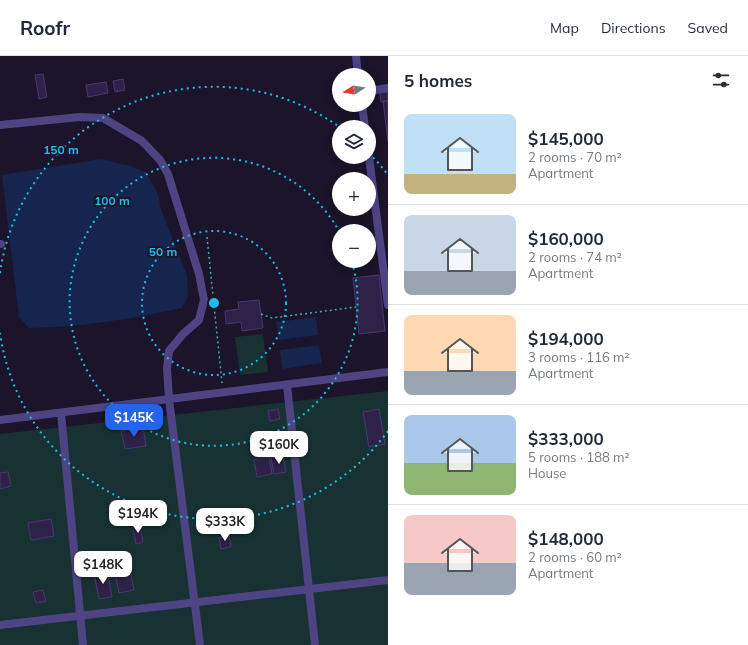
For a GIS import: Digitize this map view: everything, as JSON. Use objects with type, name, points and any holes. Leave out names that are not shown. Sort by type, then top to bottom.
[{"type":"street","points":[[356,56],[357,68]]},
{"type":"street","points":[[376,90],[388,88]]},
{"type":"street","points":[[0,125],[80,117],[103,118],[142,141],[160,160],[168,174],[199,274],[204,300],[199,320],[183,334],[169,351],[167,368],[169,399],[200,645]]},
{"type":"street","points":[[370,164],[385,262],[388,305]]},
{"type":"street","points":[[0,420],[388,372]]},
{"type":"street","points":[[287,385],[315,645]]},
{"type":"street","points":[[61,413],[82,645]]},
{"type":"street","points":[[0,625],[388,580]]},
{"type":"path","points":[[208,237],[223,393]]},
{"type":"path","points":[[261,314],[272,318],[356,307]]},
{"type":"green space","points":[[263,334],[268,372],[240,375],[235,337]]},
{"type":"green space","points":[[388,391],[388,645],[0,645],[0,434]]},
{"type":"water","points":[[100,159],[127,165],[146,172],[159,196],[160,207],[187,275],[188,296],[182,308],[163,312],[87,324],[29,328],[19,317],[2,175]]},
{"type":"water","points":[[316,317],[318,335],[279,340],[276,322]]},
{"type":"water","points":[[319,345],[322,363],[282,369],[280,350]]},
{"type":"building","points":[[43,74],[47,97],[39,99],[35,75]]},
{"type":"building","points":[[123,79],[125,90],[115,92],[113,81]]},
{"type":"building","points":[[106,82],[108,93],[88,97],[86,85]]},
{"type":"building","points":[[388,92],[388,101],[381,102],[380,93]]},
{"type":"building","points":[[383,101],[388,101],[388,142]]},
{"type":"building","points":[[379,275],[385,331],[359,334],[353,278]]},
{"type":"building","points":[[259,300],[263,328],[242,331],[241,322],[226,324],[225,311],[239,309],[238,302]]},
{"type":"building","points":[[278,409],[280,419],[270,421],[268,411]]},
{"type":"building","points":[[379,409],[385,444],[369,447],[363,412]]},
{"type":"building","points":[[143,427],[146,446],[125,449],[121,431]]},
{"type":"building","points":[[283,455],[286,472],[274,474],[271,458]]},
{"type":"building","points":[[269,457],[272,474],[257,477],[254,460]]},
{"type":"building","points":[[8,472],[11,486],[0,489],[0,473]]},
{"type":"building","points":[[51,519],[54,536],[31,540],[28,523]]},
{"type":"building","points":[[140,525],[143,542],[136,544],[133,527]]},
{"type":"building","points":[[229,536],[231,547],[221,549],[219,538]]},
{"type":"building","points":[[130,570],[134,590],[119,593],[115,573]]},
{"type":"building","points":[[107,571],[112,597],[99,599],[94,574]]},
{"type":"building","points":[[43,590],[46,601],[36,603],[33,592]]}]
